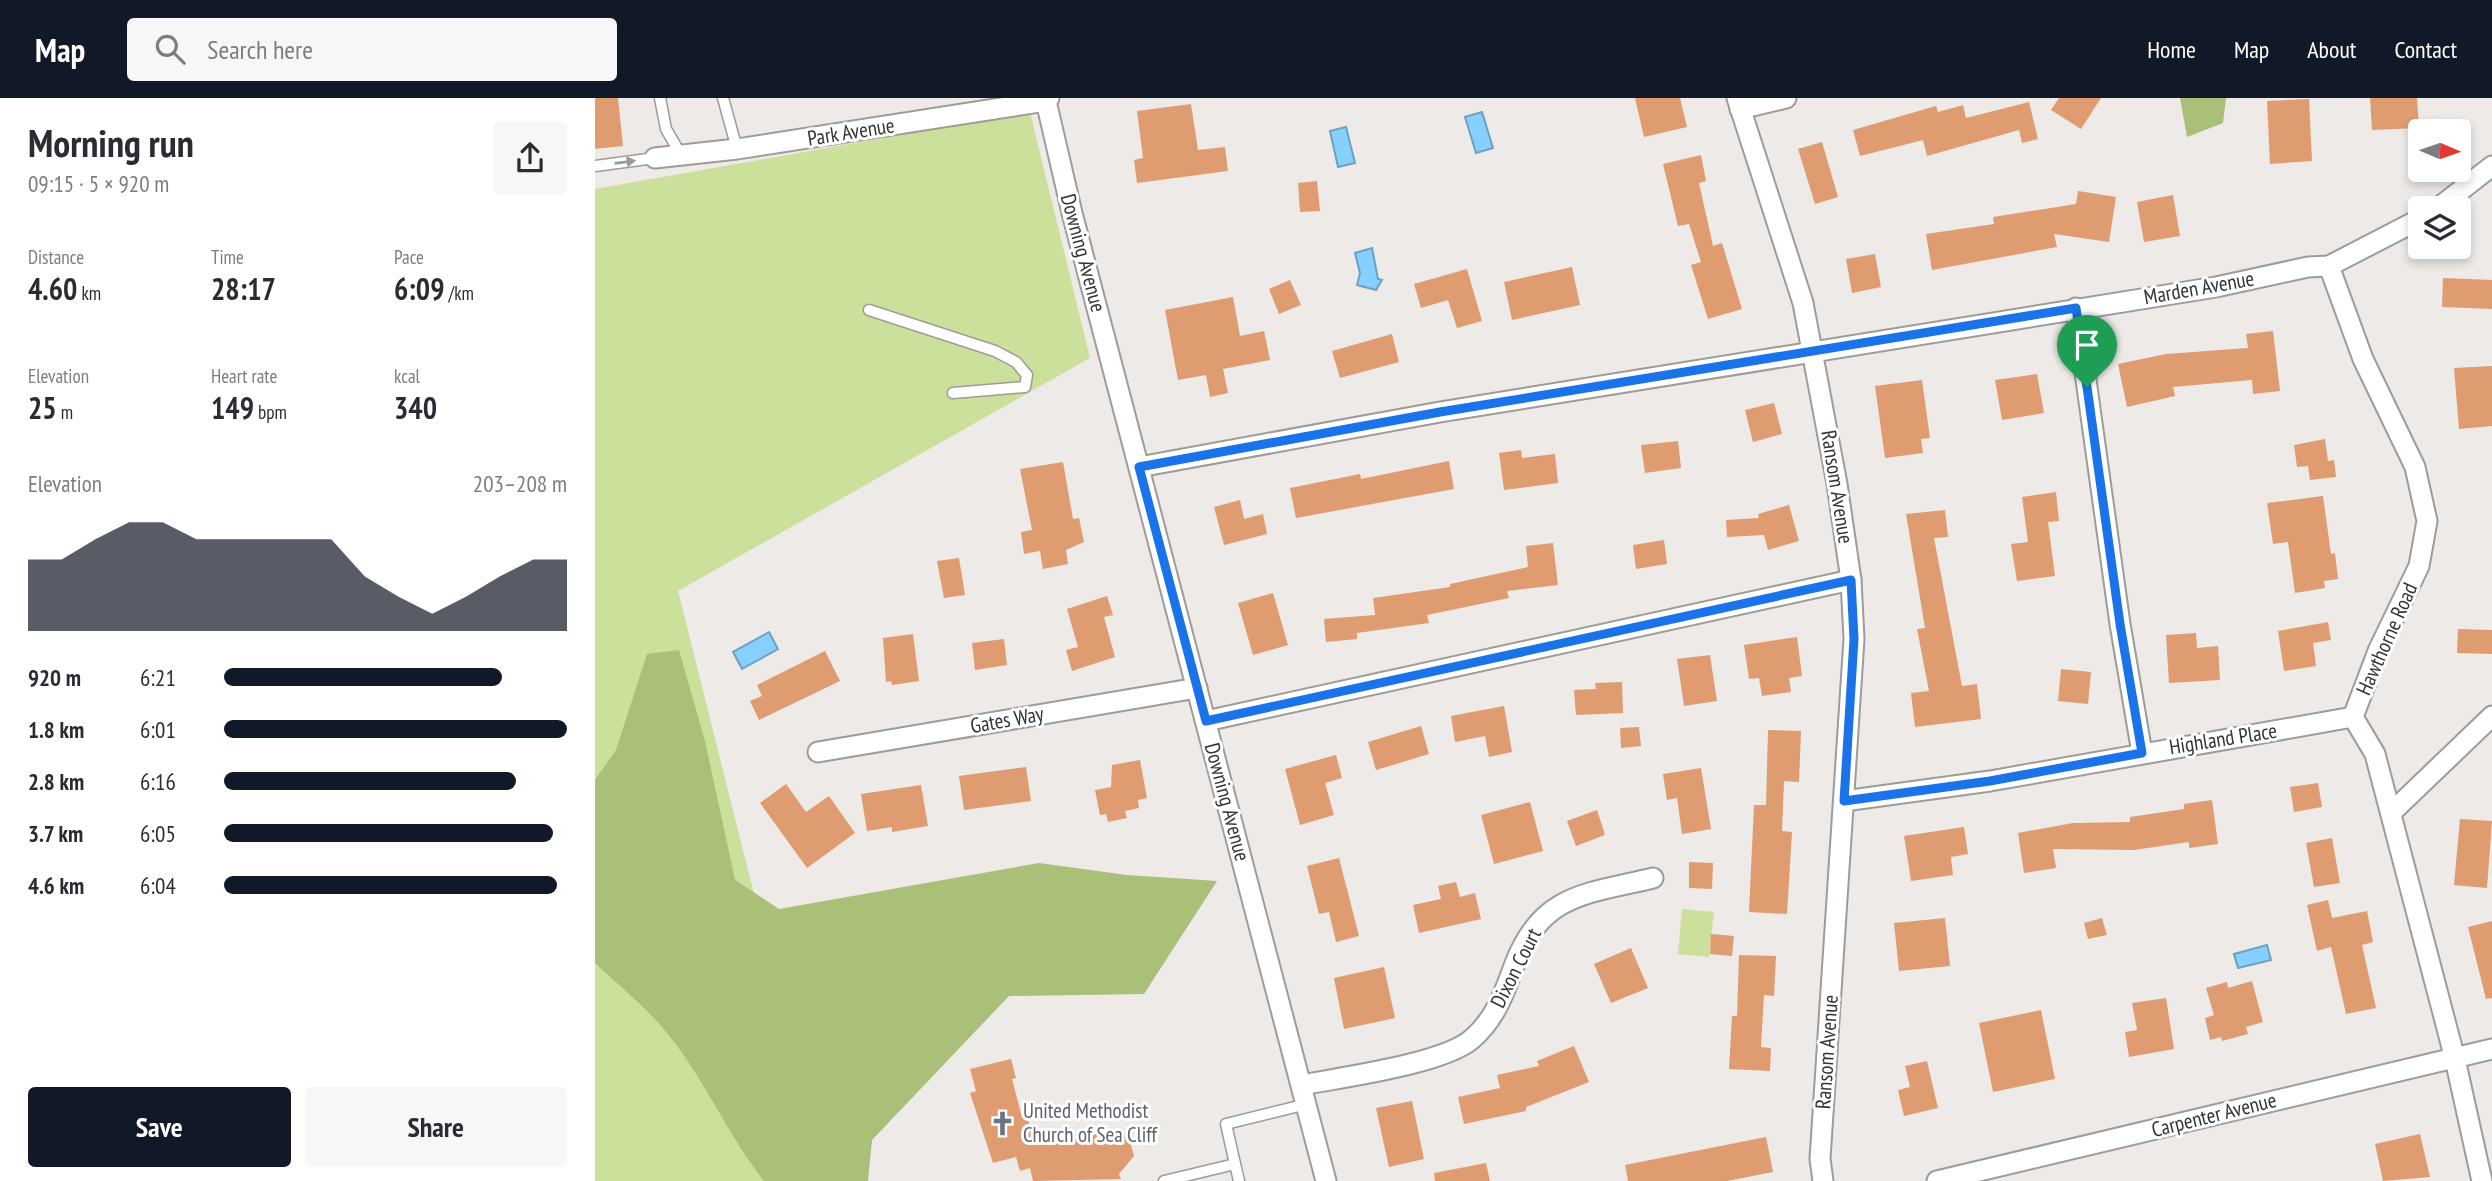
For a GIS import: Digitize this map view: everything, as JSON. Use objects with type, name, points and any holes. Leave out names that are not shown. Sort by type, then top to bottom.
[{"type":"street","points":[[1738,103],[1786,98]]},
{"type":"street","name":"Park Avenue","points":[[655,158],[737,149],[1047,100]]},
{"type":"street","name":"Downing Avenue","points":[[1047,100],[1072,213],[1326,1181]]},
{"type":"street","name":"Ransom Avenue","points":[[1738,103],[1803,303],[1837,484],[1851,580],[1854,639],[1820,1159],[1823,1181]]},
{"type":"street","points":[[2453,196],[2492,166]]},
{"type":"street","name":"Marden Avenue","points":[[1139,467],[1440,412],[2216,287],[2308,267],[2329,266],[2408,225]]},
{"type":"street","name":"Hawthorne Road","points":[[2329,266],[2363,359],[2415,467],[2427,520],[2419,566],[2378,651],[2353,718],[2375,754],[2455,1059],[2482,1181]]},
{"type":"street","points":[[2076,308],[2120,624],[2142,753]]},
{"type":"street","points":[[1206,721],[1851,580]]},
{"type":"street","name":"Gates Way","points":[[818,752],[1197,688]]},
{"type":"street","points":[[2391,813],[2492,716]]},
{"type":"street","name":"Highland Place","points":[[1844,801],[1990,781],[2353,718]]},
{"type":"street","name":"Dixon Court","points":[[1305,1095],[1434,1057],[1471,1041],[1499,1007],[1518,956],[1541,920],[1570,897],[1653,878]]},
{"type":"street","name":"Carpenter Avenue","points":[[1937,1181],[2492,1049]]},
{"type":"lane","points":[[660,98],[666,129],[682,155]]},
{"type":"lane","points":[[723,98],[737,149]]},
{"type":"lane","points":[[595,166],[655,158]]},
{"type":"lane","points":[[869,310],[942,336],[995,351],[1016,362],[1027,375],[1025,387],[953,393]]},
{"type":"lane","points":[[1240,1181],[1226,1124],[1305,1095]]},
{"type":"lane","points":[[1164,1181],[1235,1164]]},
{"type":"green space","points":[[2180,98],[2226,98],[2223,123],[2187,137]]},
{"type":"green space","points":[[1030,112],[1090,358],[678,591],[826,1181],[595,1181],[595,189]]},
{"type":"green space","points":[[679,650],[705,741],[735,880],[779,909],[1039,863],[1127,875],[1217,881],[1144,994],[1009,996],[872,1140],[868,1181],[764,1181],[676,1045],[646,1010],[595,963],[595,780],[616,750],[647,654]]},
{"type":"green space","points":[[1682,909],[1714,912],[1709,957],[1678,954]]},
{"type":"water","points":[[1482,112],[1493,148],[1476,153],[1465,117]]},
{"type":"water","points":[[1346,127],[1355,163],[1338,167],[1330,131]]},
{"type":"water","points":[[1372,248],[1378,279],[1382,280],[1376,290],[1357,285],[1360,273],[1355,253]]},
{"type":"water","points":[[769,632],[778,649],[742,669],[733,652]]},
{"type":"water","points":[[2267,945],[2271,960],[2238,968],[2234,954]]},
{"type":"building","points":[[595,98],[618,98],[623,146],[595,149]]},
{"type":"building","points":[[1635,98],[1680,98],[1687,127],[1644,137]]},
{"type":"building","points":[[2059,98],[2101,98],[2081,129],[2051,110]]},
{"type":"building","points":[[2370,98],[2417,98],[2418,119],[2408,119],[2408,128],[2372,130]]},
{"type":"building","points":[[2309,99],[2312,161],[2270,164],[2267,101]]},
{"type":"building","points":[[2029,102],[2038,139],[2022,143],[2019,130],[1927,156],[1923,140],[1860,156],[1853,130],[1936,106],[1938,112],[1963,105],[1966,118]]},
{"type":"building","points":[[1191,104],[1198,150],[1225,147],[1228,171],[1137,183],[1134,160],[1143,158],[1137,111]]},
{"type":"building","points":[[1822,142],[1838,197],[1815,204],[1798,149]]},
{"type":"building","points":[[1701,155],[1706,181],[1699,183],[1713,246],[1722,243],[1742,309],[1708,319],[1691,265],[1701,262],[1689,224],[1678,226],[1663,164]]},
{"type":"building","points":[[1317,181],[1320,211],[1300,212],[1298,183]]},
{"type":"building","points":[[2078,191],[2116,197],[2109,242],[2054,234],[2057,247],[1932,270],[1926,234],[1994,224],[1993,217],[2076,204]]},
{"type":"building","points":[[2173,195],[2180,236],[2144,242],[2137,202]]},
{"type":"building","points":[[1875,254],[1881,287],[1852,293],[1846,259]]},
{"type":"building","points":[[1572,267],[1580,305],[1512,320],[1504,282]]},
{"type":"building","points":[[1467,269],[1482,321],[1457,328],[1448,300],[1421,308],[1414,284]]},
{"type":"building","points":[[2443,278],[2492,280],[2492,309],[2442,307]]},
{"type":"building","points":[[1290,280],[1301,305],[1279,314],[1269,289]]},
{"type":"building","points":[[1233,297],[1240,336],[1264,331],[1270,360],[1223,369],[1228,393],[1210,397],[1206,375],[1178,380],[1165,310]]},
{"type":"building","points":[[2273,331],[2280,391],[2253,394],[2252,380],[2173,387],[2175,396],[2127,407],[2118,364],[2166,354],[2248,348],[2246,334]]},
{"type":"building","points":[[1392,334],[1399,362],[1340,378],[1332,351]]},
{"type":"building","points":[[2492,366],[2492,426],[2459,429],[2454,368]]},
{"type":"building","points":[[2037,374],[2044,413],[2002,420],[1995,380]]},
{"type":"building","points":[[1922,380],[1930,438],[1921,439],[1923,453],[1885,458],[1875,386]]},
{"type":"building","points":[[1774,403],[1782,434],[1753,442],[1745,410]]},
{"type":"building","points":[[2325,439],[2328,461],[2334,460],[2336,477],[2310,480],[2308,466],[2297,467],[2294,445]]},
{"type":"building","points":[[1678,441],[1681,468],[1645,473],[1641,445]]},
{"type":"building","points":[[1521,450],[1522,458],[1555,454],[1558,483],[1504,490],[1499,453]]},
{"type":"building","points":[[1449,461],[1454,489],[1296,518],[1290,488],[1360,474],[1361,479]]},
{"type":"building","points":[[1063,462],[1073,519],[1079,518],[1084,542],[1066,550],[1068,564],[1043,569],[1040,551],[1024,554],[1021,532],[1032,530],[1020,469]]},
{"type":"building","points":[[2056,492],[2059,521],[2048,522],[2055,576],[2017,581],[2011,544],[2028,542],[2022,497]]},
{"type":"building","points":[[2323,496],[2331,554],[2335,553],[2338,579],[2324,581],[2325,588],[2295,593],[2288,542],[2273,544],[2267,503]]},
{"type":"building","points":[[1240,500],[1244,519],[1263,514],[1267,534],[1224,545],[1214,507]]},
{"type":"building","points":[[1789,505],[1799,541],[1768,550],[1764,535],[1727,537],[1726,520],[1759,518],[1758,514]]},
{"type":"building","points":[[1945,510],[1948,537],[1934,538],[1962,686],[1977,684],[1981,719],[1915,727],[1911,693],[1929,691],[1917,629],[1925,628],[1906,514]]},
{"type":"building","points":[[1664,540],[1667,564],[1636,569],[1633,545]]},
{"type":"building","points":[[1553,543],[1558,585],[1507,591],[1509,598],[1427,615],[1429,623],[1357,633],[1357,639],[1326,642],[1324,619],[1375,615],[1373,598],[1450,587],[1450,584],[1528,567],[1526,546]]},
{"type":"building","points":[[959,558],[965,595],[944,598],[937,561]]},
{"type":"building","points":[[1273,593],[1288,645],[1253,655],[1238,603]]},
{"type":"building","points":[[1107,596],[1113,615],[1104,617],[1115,657],[1072,671],[1066,650],[1078,647],[1067,609]]},
{"type":"building","points":[[2328,622],[2331,640],[2313,643],[2316,666],[2284,671],[2278,631]]},
{"type":"building","points":[[2458,629],[2492,630],[2492,654],[2457,653]]},
{"type":"building","points":[[2196,633],[2197,648],[2218,646],[2220,680],[2169,683],[2166,635]]},
{"type":"building","points":[[913,634],[919,681],[892,685],[891,681],[886,682],[883,638]]},
{"type":"building","points":[[1797,637],[1802,676],[1789,678],[1791,692],[1762,696],[1759,678],[1749,679],[1744,645]]},
{"type":"building","points":[[1004,639],[1007,665],[975,670],[972,643]]},
{"type":"building","points":[[825,651],[840,681],[759,720],[750,701],[762,696],[757,685]]},
{"type":"building","points":[[1710,655],[1717,701],[1684,706],[1677,659]]},
{"type":"building","points":[[2061,669],[2091,672],[2088,704],[2058,701]]},
{"type":"building","points":[[1622,682],[1623,713],[1576,715],[1574,690],[1596,689],[1595,683]]},
{"type":"building","points":[[1504,706],[1512,752],[1489,757],[1485,736],[1455,742],[1451,716]]},
{"type":"building","points":[[1421,726],[1429,754],[1376,770],[1368,742]]},
{"type":"building","points":[[1639,727],[1641,746],[1621,748],[1620,728]]},
{"type":"building","points":[[1768,730],[1801,731],[1799,782],[1784,781],[1782,831],[1792,832],[1787,914],[1749,912],[1754,805],[1766,805]]},
{"type":"building","points":[[1336,755],[1342,778],[1325,783],[1334,815],[1300,825],[1285,769]]},
{"type":"building","points":[[1140,760],[1147,798],[1138,800],[1139,808],[1125,811],[1127,818],[1108,822],[1106,814],[1100,815],[1095,790],[1111,787],[1112,765]]},
{"type":"building","points":[[1026,767],[1031,801],[964,810],[959,776]]},
{"type":"building","points":[[1701,768],[1711,829],[1682,834],[1677,798],[1667,800],[1663,774]]},
{"type":"building","points":[[2318,783],[2322,807],[2294,812],[2290,787]]},
{"type":"building","points":[[786,784],[806,812],[829,796],[855,833],[807,868],[760,803]]},
{"type":"building","points":[[921,785],[928,826],[892,832],[892,827],[867,831],[861,794]]},
{"type":"building","points":[[2212,800],[2218,844],[2189,848],[2189,842],[2134,850],[2053,849],[2056,868],[2024,873],[2018,833],[2073,823],[2130,822],[2130,817],[2184,809],[2184,804]]},
{"type":"building","points":[[1530,802],[1543,851],[1494,864],[1481,815]]},
{"type":"building","points":[[1597,810],[1605,835],[1576,846],[1567,821]]},
{"type":"building","points":[[2460,819],[2492,821],[2487,888],[2454,885]]},
{"type":"building","points":[[1964,827],[1968,854],[1951,857],[1953,875],[1911,881],[1904,836]]},
{"type":"building","points":[[2332,838],[2340,883],[2314,887],[2306,843]]},
{"type":"building","points":[[1339,858],[1359,936],[1336,942],[1329,912],[1319,914],[1307,866]]},
{"type":"building","points":[[1689,862],[1713,863],[1712,889],[1689,888]]},
{"type":"building","points":[[1456,882],[1460,897],[1475,893],[1481,919],[1419,933],[1413,905],[1441,899],[1438,886]]},
{"type":"building","points":[[2328,900],[2332,918],[2367,911],[2373,942],[2362,945],[2376,1008],[2346,1014],[2331,947],[2317,951],[2307,905]]},
{"type":"building","points":[[1945,918],[1950,966],[1899,971],[1894,923]]},
{"type":"building","points":[[2102,918],[2107,935],[2088,939],[2084,923]]},
{"type":"building","points":[[2492,921],[2492,998],[2486,999],[2468,927]]},
{"type":"building","points":[[1711,934],[1734,936],[1732,956],[1710,954]]},
{"type":"building","points":[[1631,948],[1648,988],[1611,1003],[1594,964]]},
{"type":"building","points":[[1739,955],[1776,956],[1774,996],[1764,995],[1761,1047],[1771,1048],[1770,1071],[1729,1069],[1732,1016],[1737,1016]]},
{"type":"building","points":[[1384,967],[1395,1018],[1344,1029],[1334,978]]},
{"type":"building","points":[[2252,981],[2263,1022],[2246,1027],[2248,1034],[2222,1041],[2221,1037],[2210,1040],[2205,1018],[2214,1015],[2206,988],[2227,982],[2228,988]]},
{"type":"building","points":[[2166,998],[2174,1049],[2129,1057],[2125,1032],[2137,1030],[2132,1003]]},
{"type":"building","points":[[2041,1010],[2055,1079],[1993,1092],[1979,1023]]},
{"type":"building","points":[[1574,1046],[1589,1082],[1526,1107],[1526,1111],[1464,1124],[1458,1097],[1500,1088],[1497,1075],[1539,1066],[1537,1061]]},
{"type":"building","name":"United Methodist Church of Sea Cliff","points":[[1011,1059],[1016,1078],[1012,1079],[1022,1117],[1027,1116],[1034,1143],[1060,1136],[1062,1143],[1112,1129],[1128,1134],[1134,1156],[1119,1174],[1121,1179],[1033,1181],[1030,1168],[1020,1171],[1016,1157],[993,1163],[970,1093],[976,1091],[970,1069]]},
{"type":"building","points":[[1927,1061],[1938,1108],[1904,1116],[1898,1090],[1910,1087],[1905,1066]]},
{"type":"building","points":[[1412,1101],[1424,1159],[1389,1167],[1376,1108]]},
{"type":"building","points":[[2420,1134],[2430,1177],[2383,1181],[2375,1144]]},
{"type":"building","points":[[1766,1137],[1773,1172],[1727,1181],[1628,1181],[1625,1165]]},
{"type":"building","points":[[1486,1163],[1490,1181],[1435,1181],[1434,1173]]},
{"type":"place","name":"United Methodist Church of Sea Cliff","points":[[1003,1123]]},
{"type":"route","points":[[2076,308],[2087,387],[2120,624],[2142,753],[1990,781],[1844,801],[1854,639],[1851,580],[1206,721],[1139,467],[1440,412],[2076,308]]}]
